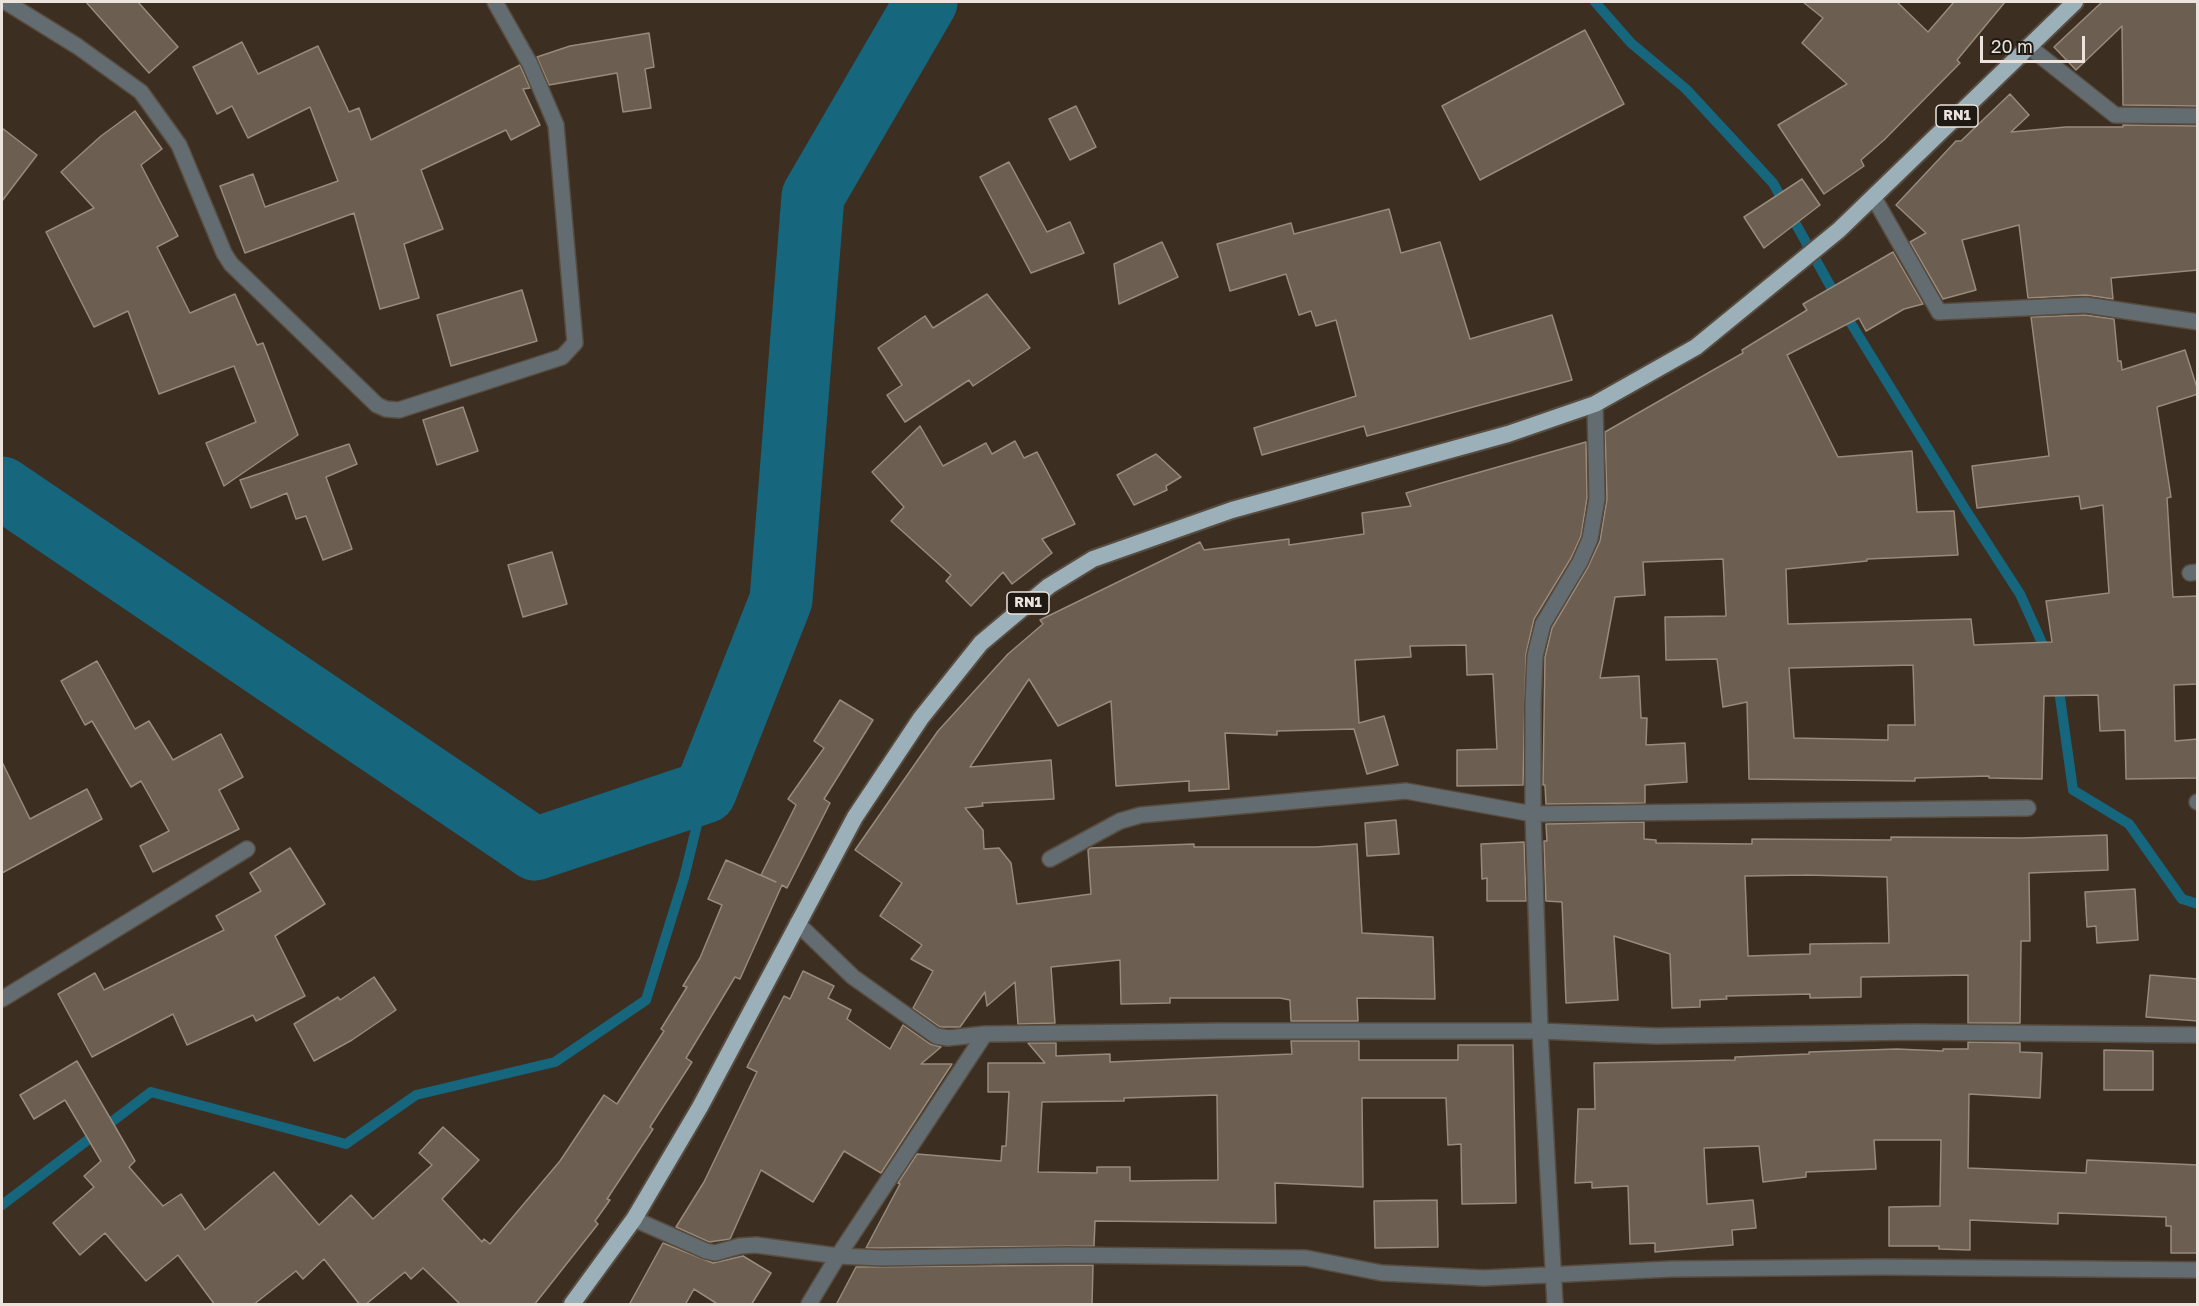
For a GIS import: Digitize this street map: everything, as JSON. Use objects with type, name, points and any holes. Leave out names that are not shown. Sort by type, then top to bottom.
[{"type":"highway","name":"RN1","points":[[572,1305],[634,1219],[700,1107],[855,817],[921,718],[981,643],[1049,586],[1094,559],[1232,510],[1508,434],[1595,404],[1696,348],[1839,230],[2075,2]]},
{"type":"street","points":[[6,2],[78,46],[141,92],[179,145],[224,253],[231,264],[377,405],[386,409],[399,410],[562,357],[574,343],[556,124],[530,64],[495,2]]},
{"type":"street","points":[[2028,46],[2115,115],[2198,116]]},
{"type":"street","points":[[1874,198],[1939,312],[2086,305],[2198,322]]},
{"type":"street","points":[[1555,1305],[1540,1031],[1533,814],[1535,656],[1543,624],[1581,562],[1590,539],[1597,499],[1595,404]]},
{"type":"street","points":[[1050,859],[1120,821],[1141,815],[1406,791],[1533,814],[2028,808]]},
{"type":"street","points":[[2,999],[247,849]]},
{"type":"street","points":[[797,923],[853,976],[936,1036],[948,1038],[985,1034],[1540,1031],[1656,1036],[1915,1032],[2198,1035]]},
{"type":"street","points":[[809,1305],[837,1256],[985,1034]]},
{"type":"street","points":[[634,1219],[715,1253],[740,1246],[756,1245],[837,1256],[1306,1258],[1382,1273],[1484,1278],[1671,1269],[1881,1267],[2198,1270]]},
{"type":"building","points":[[86,2],[138,2],[178,47],[149,73]]},
{"type":"building","points":[[1803,2],[1897,2],[1928,32],[1954,2],[2005,2],[1957,60],[1960,63],[1884,140],[1861,160],[1864,166],[1824,194],[1778,125],[1847,84],[1802,43],[1823,18]]},
{"type":"building","points":[[2102,2],[2198,2],[2198,106],[2123,105],[2122,26],[2076,70],[2054,47]]},
{"type":"building","points":[[1585,30],[1624,104],[1480,180],[1442,106]]},
{"type":"building","points":[[649,33],[654,67],[645,69],[651,108],[623,112],[617,73],[549,85],[537,57],[570,46]]},
{"type":"building","points":[[242,42],[258,74],[318,46],[349,112],[359,108],[371,140],[520,65],[530,88],[523,89],[540,125],[511,140],[506,130],[421,170],[443,229],[404,244],[419,298],[380,309],[354,213],[245,253],[220,186],[253,174],[265,207],[338,181],[310,107],[248,138],[232,106],[217,114],[193,67]]},
{"type":"building","points":[[2010,94],[2029,115],[2011,132],[2066,127],[2123,127],[2123,125],[2198,126],[2198,270],[2111,278],[2113,299],[2086,295],[2028,298],[2019,225],[1962,240],[1976,290],[1943,299],[1910,242],[1926,233],[1896,205],[1956,141],[1961,141]]},
{"type":"building","points":[[1076,106],[1096,147],[1070,160],[1049,119]]},
{"type":"building","points":[[135,111],[162,149],[141,165],[178,236],[157,247],[190,313],[235,294],[257,345],[263,343],[298,435],[224,486],[206,443],[256,422],[234,366],[159,394],[128,311],[94,327],[46,232],[94,208],[61,172],[101,136]]},
{"type":"building","points":[[2,128],[37,155],[2,201]]},
{"type":"building","points":[[1009,162],[1047,232],[1070,222],[1084,253],[1031,273],[980,177]]},
{"type":"building","points":[[1802,179],[1820,205],[1764,248],[1744,217]]},
{"type":"building","points":[[1389,209],[1401,253],[1440,242],[1470,339],[1552,315],[1572,380],[1367,436],[1364,426],[1262,455],[1254,428],[1356,396],[1336,320],[1316,326],[1311,311],[1299,315],[1286,274],[1230,291],[1217,244],[1291,223],[1294,234]]},
{"type":"building","points":[[1162,242],[1178,277],[1119,304],[1114,264]]},
{"type":"building","points":[[1893,252],[1923,304],[1904,309],[1866,331],[1859,318],[1787,355],[1838,457],[1912,451],[1917,512],[1954,511],[1958,555],[1867,559],[1867,561],[1786,569],[1788,624],[1971,619],[1974,645],[2052,642],[2046,601],[2109,593],[2103,505],[2081,509],[2079,496],[1977,508],[1972,466],[2049,456],[2031,317],[2085,315],[2114,319],[2118,361],[2121,361],[2122,370],[2185,350],[2198,394],[2157,407],[2171,497],[2167,498],[2173,597],[2198,596],[2198,684],[2174,685],[2175,741],[2198,739],[2198,778],[2126,779],[2125,730],[2100,731],[2098,695],[2044,696],[2042,779],[1989,778],[1989,776],[1915,778],[1915,781],[1749,779],[1747,702],[1723,707],[1717,659],[1666,660],[1665,617],[1726,616],[1723,559],[1643,562],[1645,595],[1615,597],[1600,678],[1639,676],[1641,718],[1647,718],[1646,745],[1685,743],[1687,782],[1645,785],[1645,803],[1546,804],[1545,785],[1543,785],[1545,657],[1552,628],[1588,567],[1600,541],[1607,499],[1605,432],[1743,353],[1742,350],[1807,310],[1803,304]],"holes":[[[1913,665],[1915,725],[1888,725],[1888,740],[1794,738],[1789,668]]]},
{"type":"building","points":[[522,290],[537,341],[451,366],[437,315]]},
{"type":"building","points":[[987,294],[1030,348],[973,386],[969,380],[905,422],[887,395],[902,385],[878,348],[925,316],[933,328]]},
{"type":"building","points":[[463,407],[478,451],[437,465],[423,420]]},
{"type":"building","points":[[920,426],[943,466],[986,443],[992,454],[1015,441],[1024,458],[1037,452],[1075,524],[1042,539],[1052,553],[1012,584],[1003,572],[971,606],[946,581],[951,575],[891,521],[904,507],[872,472]]},
{"type":"building","points":[[1586,442],[1587,498],[1581,536],[1571,558],[1534,619],[1526,654],[1523,785],[1457,786],[1457,750],[1497,749],[1493,674],[1467,675],[1466,645],[1410,646],[1411,657],[1355,660],[1359,723],[1384,716],[1398,765],[1367,774],[1354,729],[1277,731],[1277,735],[1225,733],[1229,789],[1189,791],[1189,781],[1116,786],[1111,701],[1058,726],[1029,679],[970,767],[1051,760],[1054,799],[982,803],[983,806],[965,808],[983,830],[984,849],[999,848],[1011,863],[1017,904],[1091,894],[1088,850],[1090,848],[1194,844],[1194,847],[1316,847],[1357,844],[1362,933],[1433,937],[1435,999],[1357,998],[1358,1021],[1291,1021],[1290,1000],[1280,998],[1170,998],[1170,1003],[1121,1004],[1120,960],[1051,967],[1055,1023],[1018,1024],[1015,982],[987,1006],[985,992],[960,1027],[940,1027],[913,1008],[933,971],[911,959],[922,945],[880,916],[902,883],[855,850],[938,731],[1008,654],[1043,624],[1040,620],[1200,542],[1204,550],[1289,539],[1289,545],[1364,534],[1362,513],[1411,506],[1406,493]]},
{"type":"building","points":[[349,444],[357,464],[326,477],[352,549],[323,560],[306,516],[296,519],[287,493],[251,508],[240,480]]},
{"type":"building","points":[[1156,454],[1181,477],[1166,486],[1167,490],[1134,505],[1117,475]]},
{"type":"building","points":[[552,552],[567,604],[523,617],[508,565]]},
{"type":"building","points":[[97,661],[135,729],[149,721],[173,760],[221,734],[243,777],[219,790],[239,829],[153,872],[140,846],[169,831],[141,781],[131,787],[92,721],[85,725],[61,681]]},
{"type":"building","points":[[840,700],[873,720],[824,799],[830,803],[787,888],[782,885],[740,979],[735,977],[686,1058],[692,1062],[650,1127],[653,1129],[607,1199],[610,1200],[595,1221],[598,1224],[534,1305],[461,1305],[423,1268],[411,1279],[405,1272],[365,1305],[360,1305],[324,1259],[303,1279],[296,1271],[253,1305],[215,1305],[178,1255],[146,1281],[105,1233],[80,1255],[53,1223],[94,1187],[84,1176],[101,1161],[65,1100],[34,1119],[20,1095],[77,1061],[135,1161],[129,1167],[163,1206],[181,1194],[205,1230],[274,1172],[319,1225],[351,1195],[373,1219],[432,1165],[419,1153],[443,1127],[479,1160],[442,1199],[482,1242],[484,1239],[490,1244],[560,1161],[604,1095],[617,1104],[664,1031],[661,1029],[687,987],[683,986],[700,958],[722,905],[708,899],[726,860],[776,882],[761,875],[796,805],[788,799],[824,748],[814,741]]},
{"type":"building","points":[[2,762],[30,819],[87,789],[102,819],[2,873]]},
{"type":"building","points":[[1396,820],[1399,854],[1367,856],[1365,823]]},
{"type":"building","points":[[1644,822],[1644,839],[1656,840],[1656,843],[1752,844],[1752,839],[1891,840],[1891,837],[2022,838],[2107,835],[2108,870],[2029,873],[2030,941],[2021,941],[2020,1023],[1968,1023],[1968,975],[1861,977],[1861,997],[1810,998],[1810,994],[1726,996],[1727,999],[1700,1000],[1700,1007],[1672,1008],[1670,954],[1614,936],[1618,1000],[1566,1003],[1562,902],[1546,901],[1544,841],[1547,841],[1546,824]],"holes":[[[1745,876],[1887,877],[1889,943],[1810,944],[1810,954],[1748,956]]]},
{"type":"building","points":[[1524,842],[1526,901],[1487,901],[1487,878],[1482,879],[1481,844]]},
{"type":"building","points":[[290,848],[325,904],[275,936],[305,996],[256,1021],[253,1015],[187,1045],[173,1014],[92,1057],[58,994],[95,973],[104,990],[224,930],[216,916],[261,891],[250,873]]},
{"type":"building","points":[[2135,889],[2138,940],[2097,943],[2096,926],[2087,927],[2085,892]]},
{"type":"building","points":[[803,971],[834,986],[828,998],[851,1010],[847,1019],[890,1049],[903,1025],[930,1044],[941,1047],[921,1064],[952,1064],[881,1173],[844,1151],[813,1202],[761,1170],[730,1239],[709,1242],[676,1227],[704,1182],[757,1072],[747,1067],[784,996],[790,999]]},
{"type":"building","points":[[2150,975],[2198,979],[2198,1021],[2146,1017]]},
{"type":"building","points":[[374,977],[396,1010],[352,1040],[314,1061],[294,1024],[338,997],[340,1000]]},
{"type":"building","points":[[1291,1041],[1359,1041],[1359,1060],[1458,1060],[1458,1045],[1513,1045],[1516,1203],[1462,1204],[1461,1144],[1448,1145],[1446,1098],[1362,1098],[1363,1187],[1275,1183],[1276,1223],[1095,1221],[1094,1246],[866,1248],[900,1184],[898,1183],[917,1154],[1001,1161],[1002,1146],[1006,1146],[1009,1092],[988,1092],[988,1063],[1045,1063],[1028,1043],[1056,1043],[1056,1056],[1110,1054],[1110,1062],[1292,1054]],"holes":[[[1217,1095],[1218,1180],[1130,1181],[1130,1167],[1097,1167],[1097,1173],[1038,1172],[1042,1102],[1124,1101],[1124,1098]]]},
{"type":"building","points":[[1968,1042],[2020,1043],[2020,1052],[2042,1053],[2040,1098],[1969,1094],[1968,1168],[2086,1173],[2087,1160],[2198,1165],[2198,1253],[2171,1253],[2171,1226],[2166,1226],[2166,1217],[2058,1213],[2058,1224],[1970,1220],[1970,1250],[1939,1249],[1939,1246],[1889,1246],[1889,1207],[1940,1206],[1941,1140],[1874,1140],[1876,1169],[1806,1172],[1806,1177],[1763,1182],[1759,1146],[1704,1148],[1707,1204],[1753,1200],[1756,1228],[1732,1230],[1733,1245],[1655,1252],[1655,1243],[1630,1244],[1628,1186],[1592,1188],[1592,1182],[1575,1183],[1578,1109],[1595,1109],[1594,1063],[1735,1060],[1735,1057],[1809,1054],[1809,1052],[1897,1049],[1943,1051],[1943,1049],[1968,1049]]},
{"type":"building","points":[[2104,1050],[2153,1051],[2153,1090],[2104,1090]]},
{"type":"building","points":[[1437,1200],[1438,1247],[1375,1248],[1374,1201]]},
{"type":"building","points":[[663,1243],[713,1263],[743,1256],[771,1273],[751,1305],[719,1305],[694,1289],[685,1305],[629,1305]]},
{"type":"building","points":[[1093,1265],[1092,1305],[836,1305],[856,1267]]},
{"type":"waterway","points":[[2,488],[535,849],[705,792],[781,600],[813,196],[926,2]]},
{"type":"waterway","points":[[1595,2],[1631,43],[1686,89],[1773,183],[1837,298]]},
{"type":"waterway","points":[[1844,312],[2020,594],[2047,654]]},
{"type":"waterway","points":[[2058,683],[2073,790],[2129,824],[2182,899],[2198,904]]},
{"type":"waterway","points":[[2,1205],[151,1092],[346,1144],[416,1095],[555,1062],[646,1000],[684,878],[705,792]]}]
